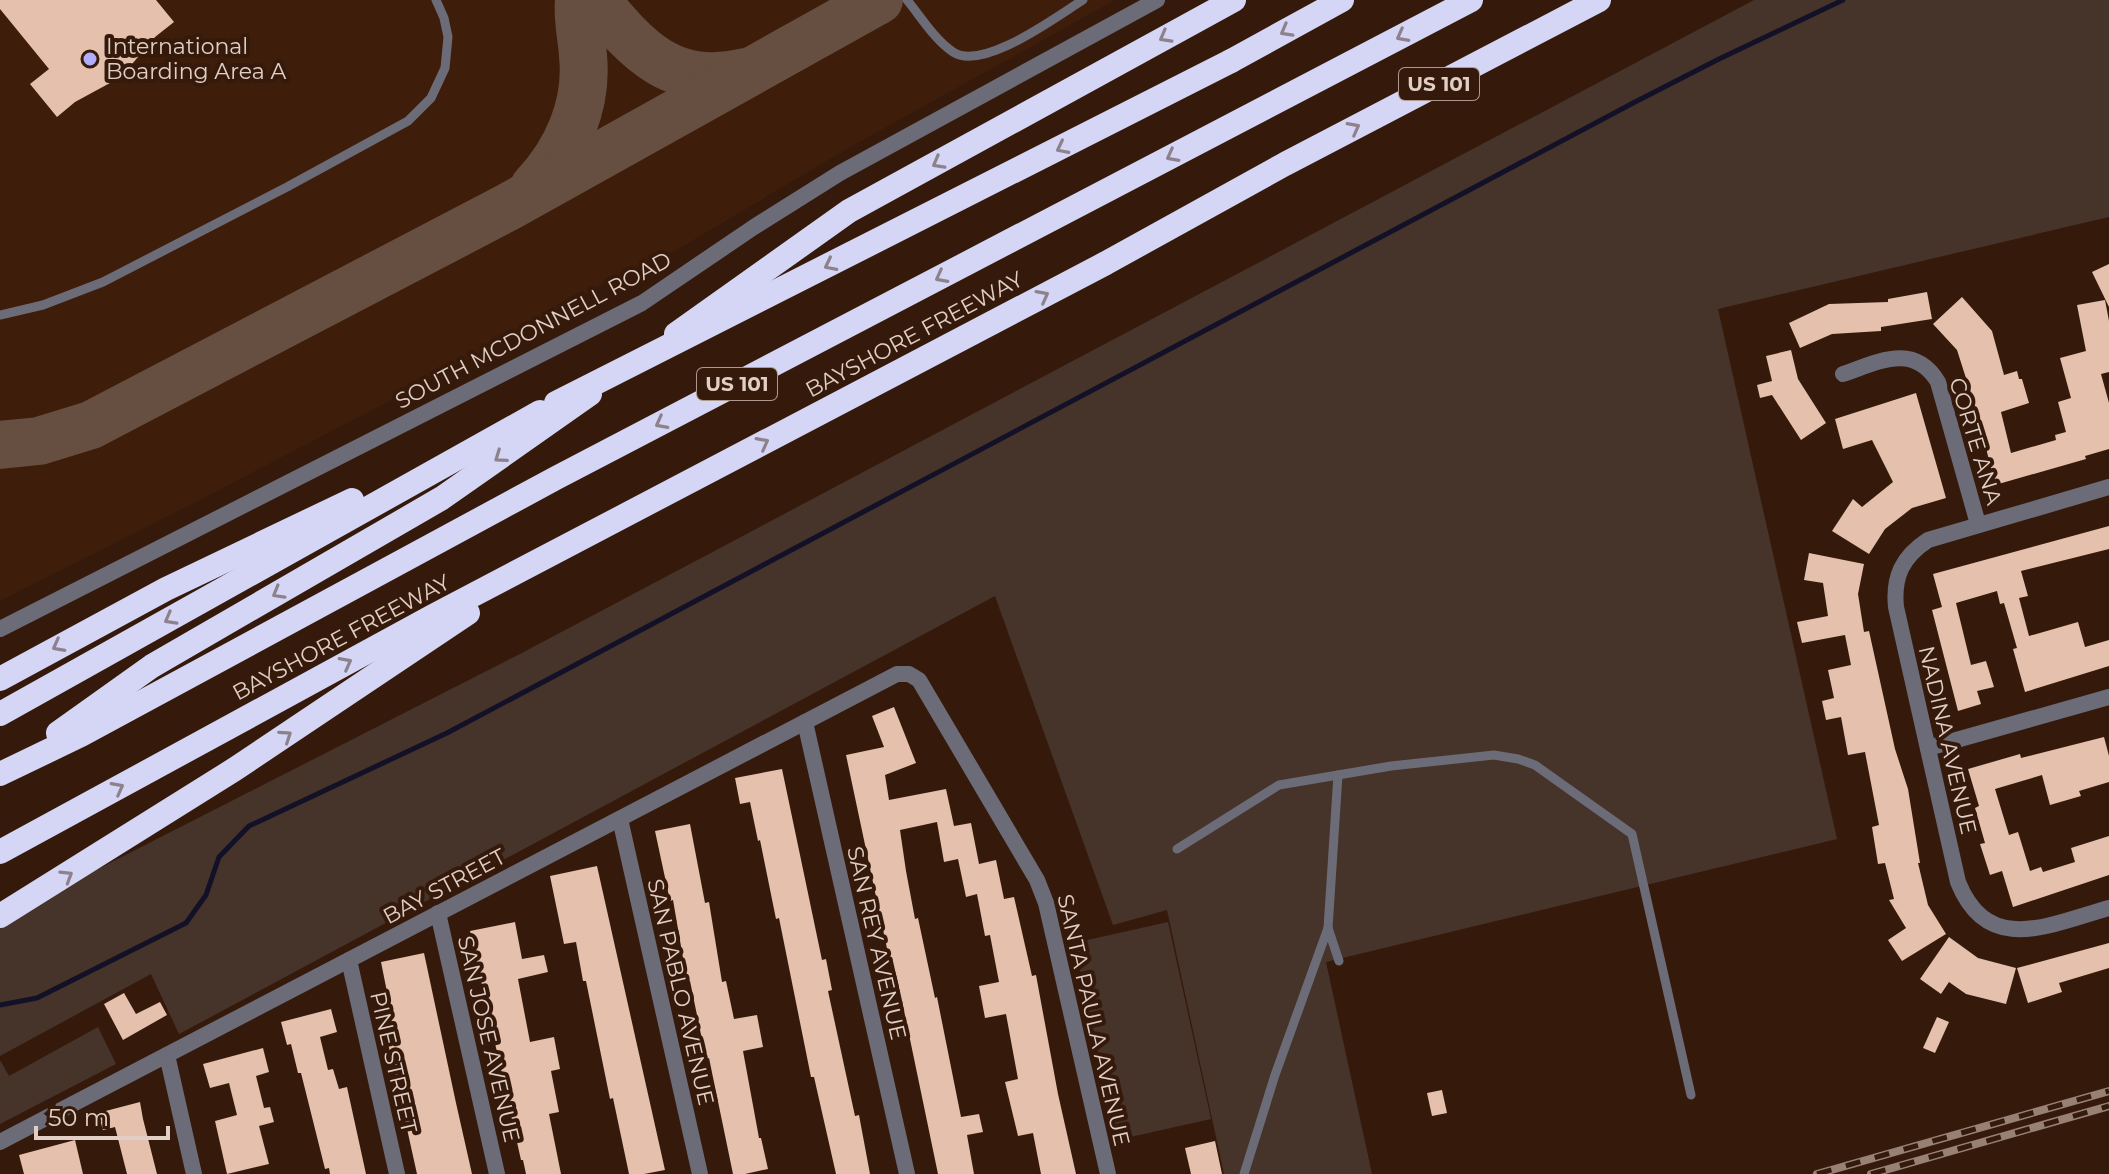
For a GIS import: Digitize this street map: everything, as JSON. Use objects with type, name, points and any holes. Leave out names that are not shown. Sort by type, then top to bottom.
[{"type":"highway","points":[[2,773],[152,666],[442,498],[849,211],[1234,0]]},
{"type":"highway","points":[[0,679],[166,589],[556,403],[1231,61],[1342,0]]},
{"type":"highway","name":"BAYSHORE FREEWAY","points":[[2,773],[81,735],[542,485],[1471,0]]},
{"type":"highway","name":"BAYSHORE FREEWAY","points":[[0,852],[570,544],[1599,0]]},
{"type":"highway","points":[[0,714],[556,403]]},
{"type":"highway","points":[[0,916],[248,761],[570,544]]},
{"type":"street","name":"SOUTH MCDONNELL ROAD","points":[[0,629],[642,303],[840,173],[1157,0]]},
{"type":"street","name":"CORTE ANA","points":[[1843,374],[1900,358],[1916,360],[1929,368],[1938,382],[1978,524]]},
{"type":"street","points":[[1978,524],[2109,487]]},
{"type":"street","name":"NADINA AVENUE","points":[[1978,524],[1928,540],[1915,548],[1904,561],[1894,591],[1958,882],[1965,899],[1985,922],[2017,930],[2032,929],[2109,908]]},
{"type":"street","name":"BAY STREET","points":[[0,1142],[897,674],[909,674]]},
{"type":"street","name":"SANTA PAULA AVENUE","points":[[909,674],[919,680],[1037,880],[1046,903],[1108,1174]]},
{"type":"street","points":[[1928,748],[2109,697]]},
{"type":"street","name":"SAN REY AVENUE","points":[[805,722],[907,1174]]},
{"type":"street","name":"SAN PABLO AVENUE","points":[[620,819],[700,1174]]},
{"type":"street","name":"SAN JOSE AVENUE","points":[[438,913],[497,1174]]},
{"type":"street","name":"PINE STREET","points":[[349,960],[397,1174]]},
{"type":"street","points":[[167,1055],[194,1174]]},
{"type":"lane","points":[[0,315],[43,305],[103,282],[408,121],[431,98],[445,68],[448,37],[436,0]]},
{"type":"lane","points":[[907,0],[942,43],[956,55],[974,57],[989,54],[1030,33],[1083,0]]},
{"type":"lane","points":[[1177,849],[1279,785],[1391,766],[1494,755],[1518,759],[1550,774],[1632,834],[1691,1095]]},
{"type":"lane","points":[[1244,1174],[1275,1075],[1328,928],[1338,775]]},
{"type":"lane","points":[[1328,928],[1339,961]]},
{"type":"shaded area","points":[[0,0],[1115,0],[845,150],[660,260],[605,283],[527,329],[0,601]]},
{"type":"shaded area","points":[[1754,0],[2109,0],[2109,217],[1718,309],[1837,839],[1326,962],[1372,1174],[1224,1174],[1167,910],[1113,925],[995,596],[179,1034],[151,974],[0,1056],[0,919],[518,655]]},
{"type":"shaded area","points":[[1168,922],[1211,1119],[1117,1140],[1074,943]]},
{"type":"shaded area","points":[[98,1027],[116,1064],[0,1124],[0,1060],[9,1076]]},
{"type":"building","name":"International Boarding Area A","points":[[0,0],[156,0],[174,22],[155,37],[121,77],[75,102],[57,117],[30,84],[49,69],[0,9]]},
{"type":"building","points":[[2109,264],[2109,307],[2092,272]]},
{"type":"building","points":[[1927,292],[1932,319],[1881,327],[1881,331],[1832,334],[1800,348],[1789,323],[1829,304],[1888,302],[1888,299]]},
{"type":"building","points":[[1962,297],[1992,331],[2004,375],[2017,371],[2019,379],[2022,379],[2029,403],[2001,412],[2011,453],[2056,440],[2055,435],[2066,432],[2058,402],[2071,398],[2060,358],[2086,351],[2077,305],[2105,300],[2109,321],[2109,372],[2101,374],[2109,403],[2109,449],[2085,456],[2086,459],[1995,485],[1979,419],[1957,350],[1933,324]]},
{"type":"building","points":[[1791,350],[1798,379],[1826,423],[1801,440],[1772,395],[1760,398],[1757,385],[1772,381],[1766,356]]},
{"type":"building","points":[[1916,393],[1946,498],[1912,508],[1885,529],[1869,554],[1832,531],[1853,499],[1862,507],[1893,482],[1872,440],[1843,449],[1835,419]]},
{"type":"building","points":[[2109,526],[2109,549],[2021,571],[2028,596],[2019,598],[2029,636],[2078,622],[2085,647],[2109,640],[2109,666],[2025,692],[2013,649],[2017,648],[2004,603],[2000,604],[1997,591],[1956,603],[1971,665],[1986,661],[1994,687],[1977,691],[1981,704],[1958,711],[1932,610],[1942,607],[1933,574]]},
{"type":"building","points":[[1809,553],[1864,564],[1858,594],[1864,632],[1869,631],[1895,749],[1908,789],[1918,863],[1928,905],[1946,934],[1902,961],[1888,940],[1906,928],[1889,900],[1894,899],[1885,863],[1878,864],[1872,827],[1879,825],[1865,752],[1848,755],[1841,717],[1826,720],[1822,701],[1834,698],[1828,670],[1851,665],[1845,635],[1802,643],[1797,622],[1828,616],[1823,583],[1804,580]]},
{"type":"building","points":[[894,707],[916,763],[885,775],[889,800],[946,789],[954,826],[971,823],[979,864],[996,860],[1004,899],[1014,897],[1032,976],[1036,975],[1076,1174],[1041,1174],[1033,1133],[1018,1136],[1005,1082],[1018,1079],[1006,1014],[985,1018],[979,986],[999,982],[990,935],[985,936],[977,894],[966,897],[958,859],[944,862],[937,822],[900,830],[906,871],[915,919],[918,918],[937,997],[961,1117],[979,1114],[983,1132],[967,1135],[974,1174],[938,1174],[846,755],[884,747],[872,716]]},
{"type":"building","points":[[2104,737],[2109,756],[2109,782],[2079,791],[2081,796],[2050,805],[2042,775],[1995,789],[2009,835],[2018,832],[2030,871],[2041,867],[2043,872],[2075,862],[2071,848],[2109,836],[2109,875],[2013,907],[2002,871],[1990,875],[1980,844],[1985,843],[1975,808],[1979,806],[1968,769],[2020,754],[2021,758]]},
{"type":"building","points":[[782,769],[822,960],[826,959],[832,990],[828,991],[855,1116],[859,1115],[870,1174],[836,1174],[814,1077],[811,1077],[760,840],[750,802],[740,804],[735,778]]},
{"type":"building","points":[[690,824],[705,903],[709,902],[722,982],[726,981],[734,1019],[757,1015],[763,1047],[743,1051],[768,1169],[745,1174],[733,1174],[655,831]]},
{"type":"building","points":[[597,866],[665,1170],[644,1174],[629,1174],[576,942],[564,944],[550,876]]},
{"type":"building","points":[[515,922],[522,959],[544,955],[548,972],[518,979],[530,1042],[554,1037],[560,1069],[551,1071],[559,1112],[549,1114],[561,1174],[526,1174],[470,931]]},
{"type":"building","points":[[1949,937],[1978,958],[2016,968],[2006,1004],[1966,994],[1949,982],[1941,994],[1920,979]]},
{"type":"building","points":[[2109,943],[2109,968],[2059,983],[2062,992],[2028,1003],[2017,968]]},
{"type":"building","points":[[424,953],[472,1174],[417,1174],[384,1025],[378,994],[387,992],[381,962]]},
{"type":"building","points":[[124,993],[136,1014],[160,1002],[167,1015],[123,1040],[104,1004]]},
{"type":"building","points":[[331,1009],[337,1032],[320,1037],[328,1070],[333,1069],[339,1089],[347,1087],[366,1174],[330,1174],[329,1168],[325,1169],[301,1073],[298,1073],[291,1044],[287,1045],[281,1022]]},
{"type":"building","points":[[1937,1017],[1949,1022],[1935,1053],[1923,1048]]},
{"type":"building","points":[[263,1048],[269,1072],[256,1076],[264,1108],[270,1107],[274,1122],[259,1126],[269,1164],[227,1174],[215,1121],[237,1115],[229,1083],[210,1088],[203,1064]]},
{"type":"building","points":[[1442,1090],[1447,1113],[1432,1116],[1427,1093]]},
{"type":"building","points":[[140,1102],[157,1174],[127,1174],[115,1127],[103,1130],[98,1113]]},
{"type":"building","points":[[75,1140],[83,1174],[24,1174],[19,1155]]},
{"type":"building","points":[[1215,1141],[1222,1174],[1191,1174],[1185,1148]]},
{"type":"waterway","points":[[0,1005],[37,998],[186,923],[206,895],[219,857],[249,826],[447,733],[1635,102],[1843,0]]},
{"type":"taxiway","points":[[534,187],[556,159],[573,127],[578,110],[584,74],[579,0]]},
{"type":"taxiway","points":[[596,0],[627,36],[659,62],[697,75],[720,76],[746,72]]},
{"type":"taxiway","points":[[0,445],[39,441],[91,425],[508,207],[879,0]]},
{"type":"railway","points":[[1817,1174],[2109,1091]]},
{"type":"railway","points":[[1871,1174],[2109,1106]]},
{"type":"place","name":"International Boarding Area A","points":[[90,59]]}]
